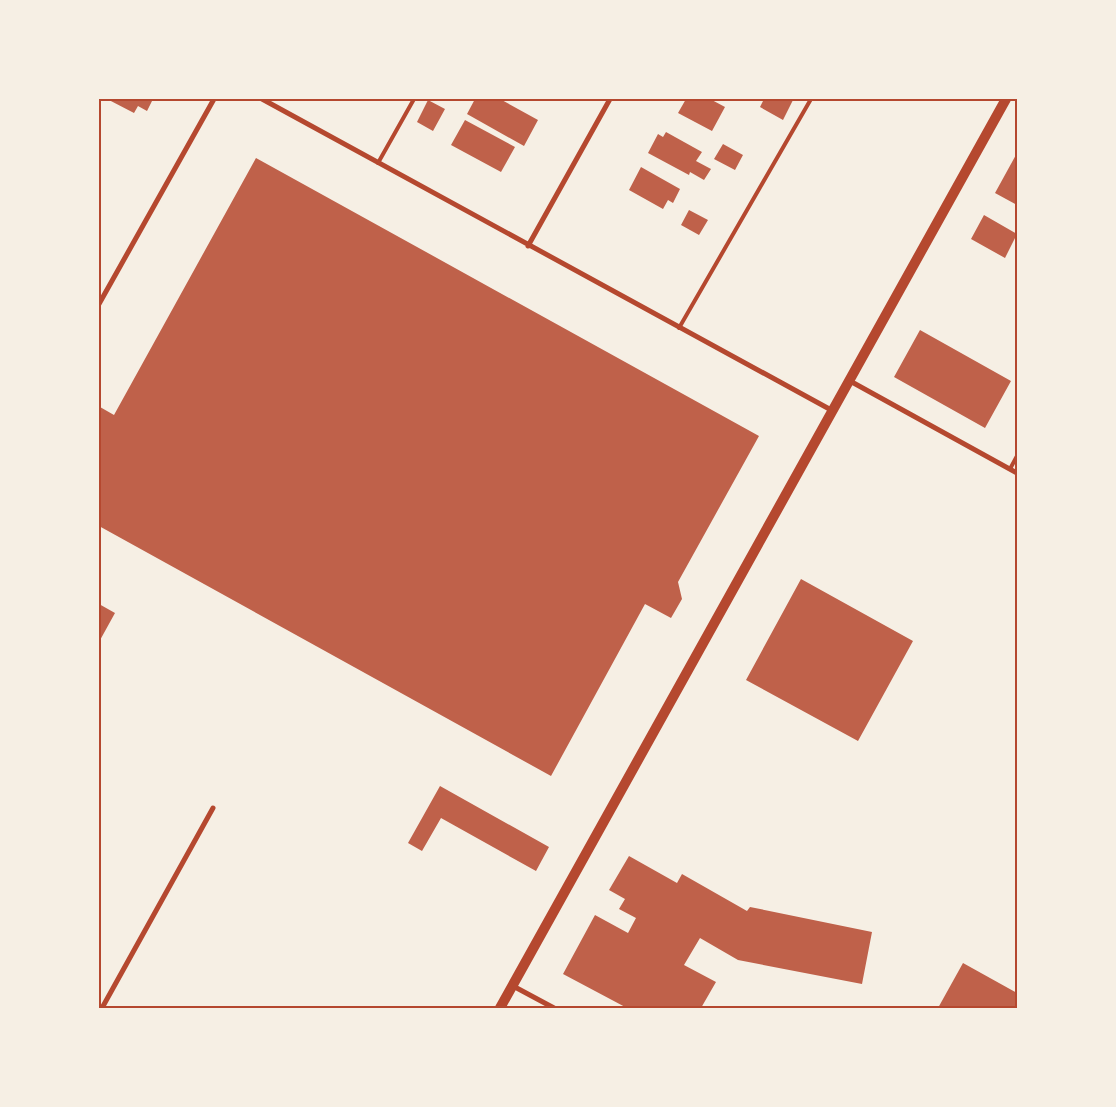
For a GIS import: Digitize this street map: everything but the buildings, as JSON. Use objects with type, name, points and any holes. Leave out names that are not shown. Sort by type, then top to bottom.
[{"type":"main road","points":[[500,1008],[1006,99]]},
{"type":"street","points":[[99,304],[214,99]]},
{"type":"street","points":[[262,99],[833,411]]},
{"type":"street","points":[[528,246],[610,99]]},
{"type":"street","points":[[850,381],[1017,473]]},
{"type":"street","points":[[102,1008],[213,808]]},
{"type":"street","points":[[512,985],[554,1008]]},
{"type":"lane","points":[[378,163],[414,99]]},
{"type":"lane","points":[[679,328],[810,99]]},
{"type":"lane","points":[[1010,469],[1017,456]]}]
